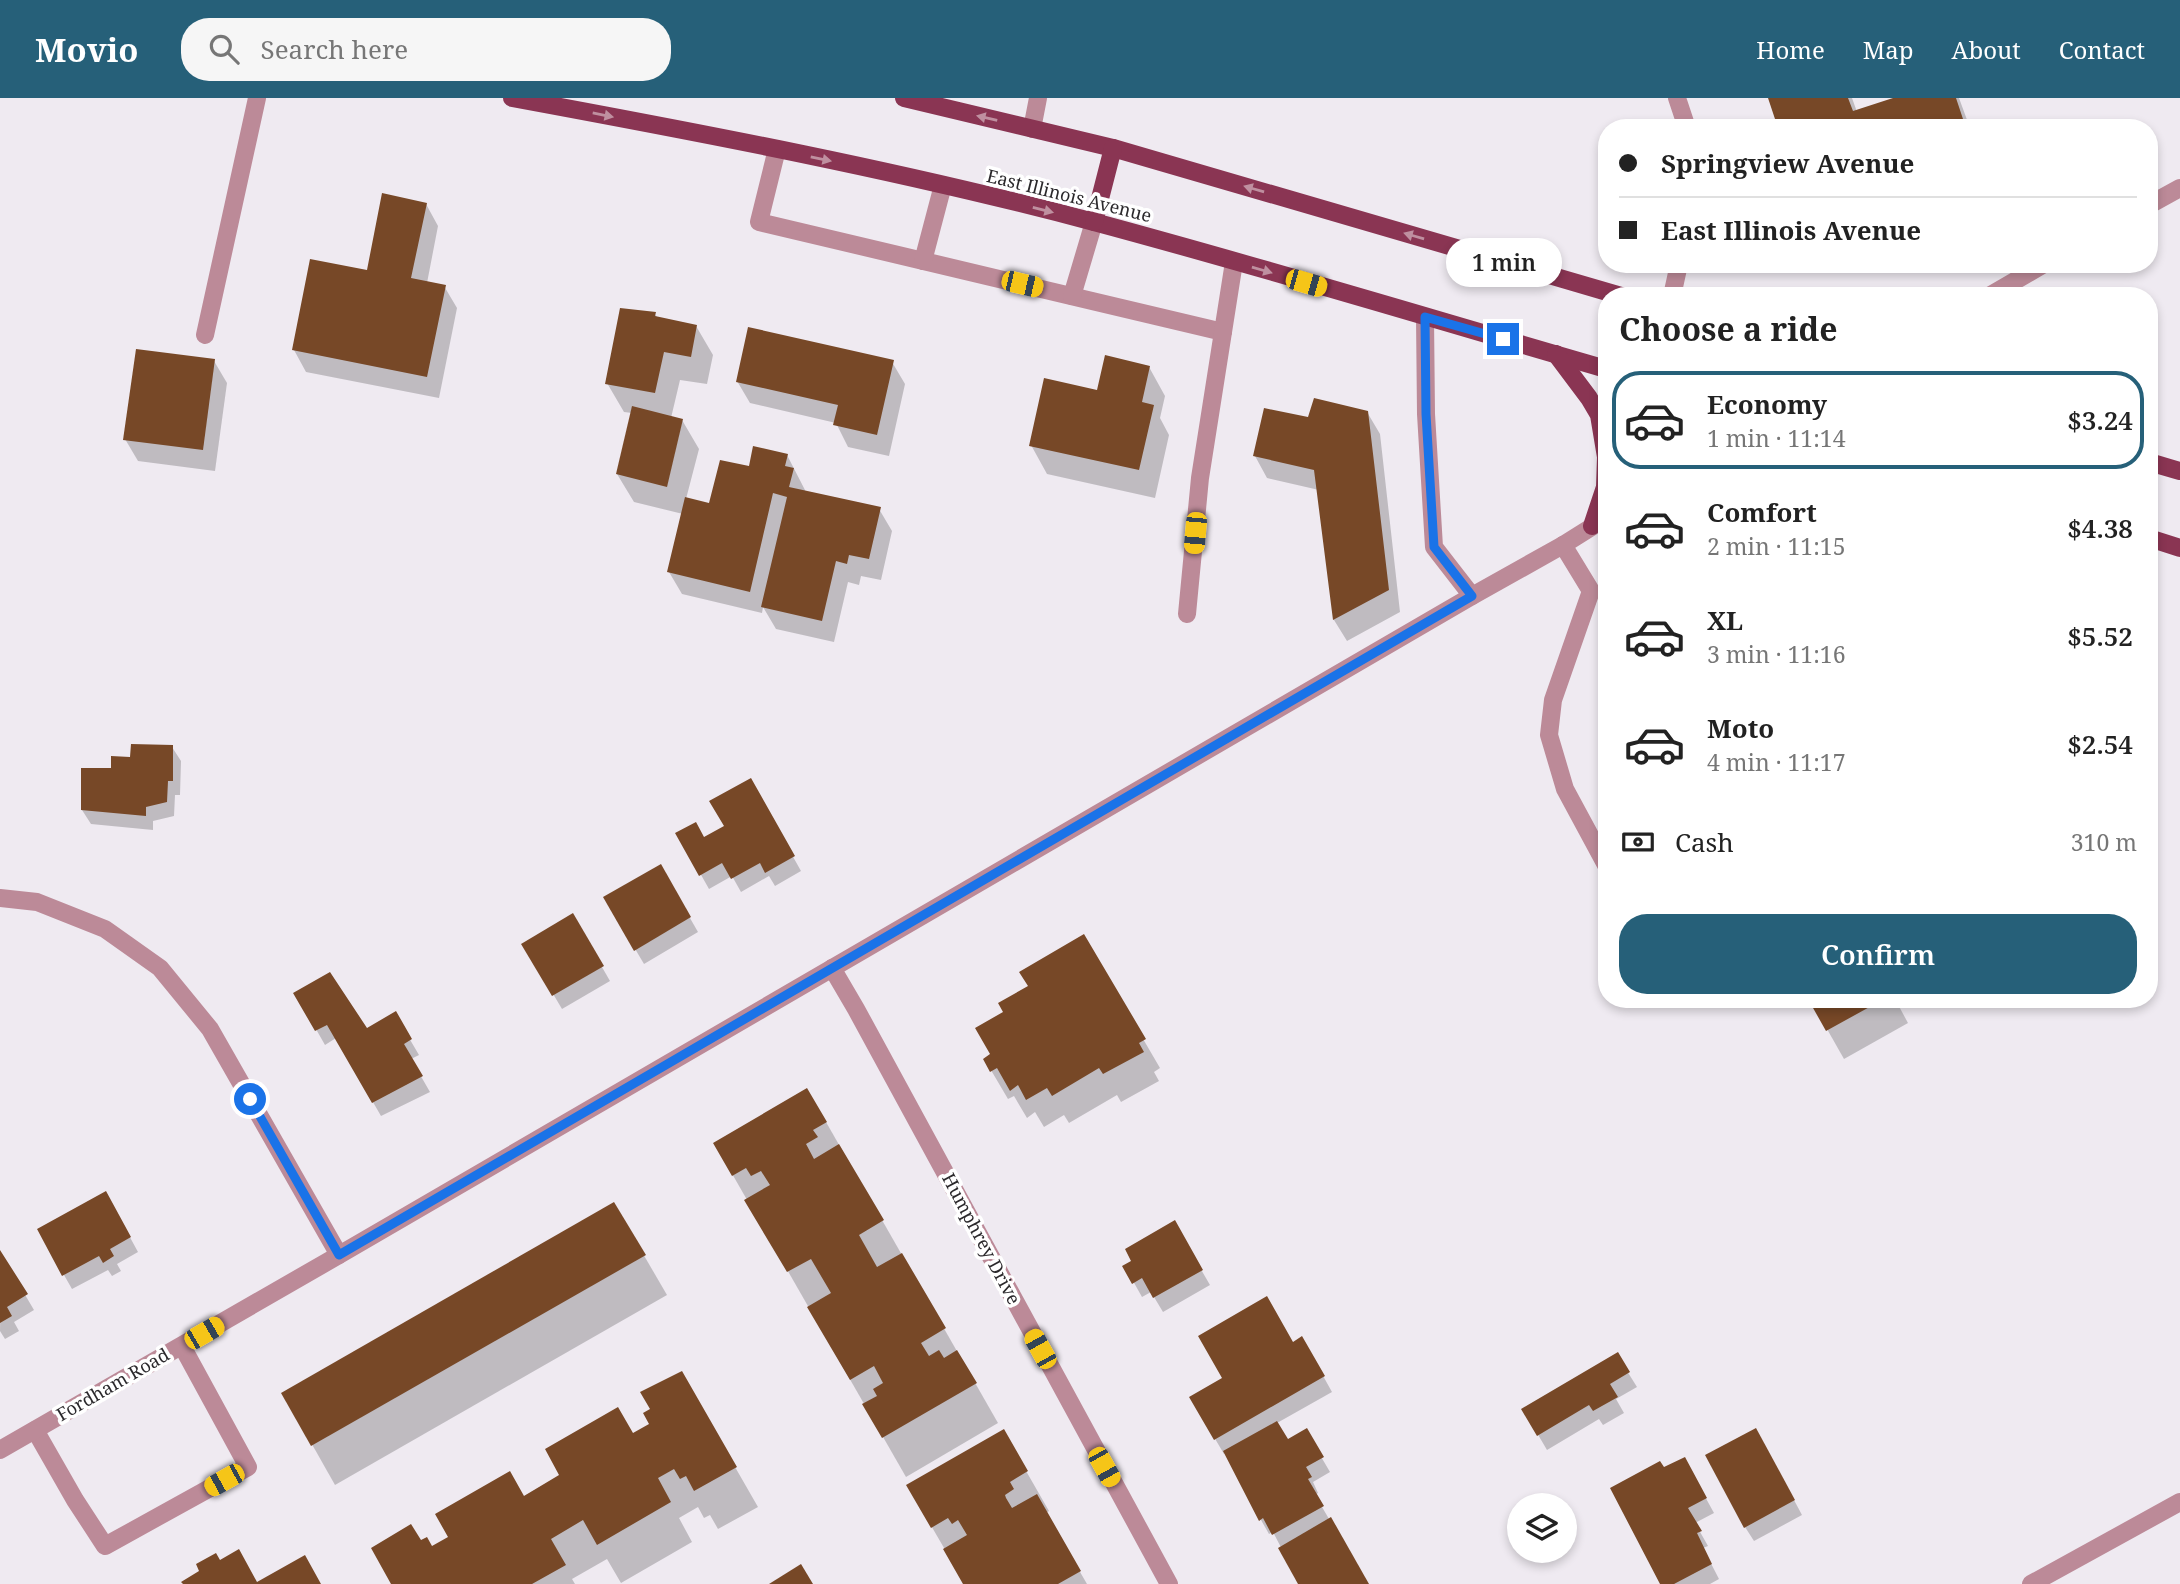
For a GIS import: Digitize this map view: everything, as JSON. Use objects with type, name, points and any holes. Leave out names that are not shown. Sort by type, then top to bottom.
[{"type":"main road","name":"East Illinois Avenue","points":[[512,98],[776,149],[943,185],[1094,222],[1598,367]]},
{"type":"main road","points":[[904,98],[1113,148],[1598,289]]},
{"type":"main road","points":[[1094,222],[1113,148]]},
{"type":"main road","points":[[1556,354],[1598,413]]},
{"type":"main road","points":[[2158,465],[2180,471]]},
{"type":"main road","points":[[2158,541],[2180,548]]},
{"type":"street","points":[[205,335],[257,98]]},
{"type":"street","points":[[1032,129],[1038,98]]},
{"type":"street","points":[[1676,98],[1684,119]]},
{"type":"street","points":[[776,149],[760,222],[1223,332]]},
{"type":"street","points":[[923,261],[943,185]]},
{"type":"street","points":[[2158,200],[2180,188]]},
{"type":"street","points":[[1072,296],[1094,222]]},
{"type":"street","points":[[1187,614],[1210,401],[1234,262]]},
{"type":"street","points":[[2005,287],[2029,273]]},
{"type":"street","points":[[1425,317],[1426,414],[1434,547],[1472,596]]},
{"type":"street","name":"Fordham Road","points":[[0,1450],[1598,523]]},
{"type":"street","points":[[1563,545],[1591,591],[1553,701],[1549,735],[1565,789],[1598,850]]},
{"type":"street","points":[[0,898],[37,902],[105,929],[160,968],[210,1029],[339,1255]]},
{"type":"street","name":"Humphrey Drive","points":[[832,968],[1168,1584]]},
{"type":"street","points":[[35,1430],[105,1546],[248,1467],[182,1346]]},
{"type":"street","points":[[2031,1584],[2180,1502]]},
{"type":"building","points":[[1768,98],[1848,98],[1853,111],[1893,98],[1956,98],[1963,119],[1775,119]]},
{"type":"building","points":[[382,193],[427,203],[411,278],[446,285],[427,377],[292,350],[310,259],[367,270]]},
{"type":"building","points":[[620,308],[656,312],[655,316],[697,325],[691,357],[664,352],[655,393],[605,384]]},
{"type":"building","points":[[748,327],[894,360],[877,435],[833,425],[838,405],[736,382]]},
{"type":"building","points":[[136,349],[215,359],[203,450],[123,440]]},
{"type":"building","points":[[1105,355],[1150,366],[1142,402],[1154,405],[1139,470],[1029,446],[1044,378],[1097,390]]},
{"type":"building","points":[[1314,398],[1368,411],[1389,590],[1333,620],[1314,470],[1253,456],[1264,408],[1308,417]]},
{"type":"building","points":[[632,406],[683,419],[667,487],[616,474]]},
{"type":"building","points":[[753,446],[788,454],[785,466],[794,468],[789,487],[881,507],[869,559],[849,555],[847,564],[836,561],[822,621],[761,607],[787,497],[773,493],[750,592],[667,572],[685,497],[709,503],[720,460],[749,466]]},
{"type":"building","points":[[131,744],[173,745],[173,781],[168,781],[167,802],[146,807],[146,816],[81,810],[81,768],[111,768],[111,756],[130,757]]},
{"type":"building","points":[[751,778],[795,856],[765,873],[760,863],[731,879],[722,863],[699,876],[675,833],[696,822],[704,837],[724,826],[709,801]]},
{"type":"building","points":[[661,864],[691,917],[634,951],[603,897]]},
{"type":"building","points":[[573,913],[604,966],[552,996],[521,944]]},
{"type":"building","points":[[1084,934],[1146,1039],[1139,1043],[1144,1052],[1103,1074],[1099,1068],[1052,1096],[1047,1088],[1026,1100],[1018,1085],[1010,1091],[997,1068],[990,1072],[983,1059],[990,1054],[975,1028],[1003,1012],[998,1003],[1028,986],[1019,972]]},
{"type":"building","points":[[330,972],[367,1028],[396,1011],[412,1039],[404,1044],[423,1076],[372,1103],[327,1025],[315,1031],[293,993]]},
{"type":"building","points":[[1813,1008],[1868,1008],[1826,1031]]},
{"type":"building","points":[[807,1088],[827,1122],[813,1130],[818,1137],[806,1144],[814,1159],[839,1144],[884,1220],[859,1235],[877,1267],[902,1253],[946,1328],[921,1343],[929,1356],[939,1350],[944,1358],[957,1350],[977,1383],[882,1438],[862,1404],[877,1396],[873,1389],[883,1383],[874,1366],[850,1380],[807,1307],[831,1293],[811,1259],[787,1272],[744,1200],[770,1185],[761,1171],[751,1176],[746,1168],[732,1176],[713,1143]]},
{"type":"building","points":[[106,1191],[131,1237],[110,1249],[114,1256],[103,1263],[99,1256],[62,1276],[37,1229]]},
{"type":"building","points":[[614,1202],[646,1255],[311,1446],[281,1393]]},
{"type":"building","points":[[1175,1220],[1203,1270],[1153,1298],[1142,1278],[1132,1284],[1122,1266],[1131,1261],[1125,1249]]},
{"type":"building","points":[[0,1250],[28,1294],[7,1307],[12,1316],[0,1323]]},
{"type":"building","points":[[1267,1296],[1293,1342],[1302,1336],[1325,1376],[1214,1440],[1189,1397],[1222,1378],[1198,1336]]},
{"type":"building","points":[[1618,1352],[1630,1372],[1610,1384],[1618,1397],[1593,1411],[1589,1405],[1537,1436],[1521,1409]]},
{"type":"building","points":[[682,1371],[737,1467],[694,1491],[686,1476],[680,1479],[674,1469],[658,1478],[671,1502],[597,1545],[583,1520],[551,1539],[566,1565],[532,1584],[391,1584],[371,1548],[411,1524],[421,1540],[427,1537],[432,1546],[448,1537],[435,1514],[510,1471],[524,1496],[559,1475],[545,1449],[618,1407],[633,1433],[649,1424],[643,1413],[650,1409],[640,1392]]},
{"type":"building","points":[[1277,1421],[1288,1439],[1307,1428],[1324,1457],[1306,1467],[1312,1477],[1308,1479],[1324,1506],[1272,1535],[1263,1518],[1259,1521],[1223,1451]]},
{"type":"building","points":[[1756,1428],[1795,1500],[1744,1528],[1705,1455]]},
{"type":"building","points":[[1004,1429],[1028,1471],[1010,1482],[1014,1489],[1005,1495],[1006,1498],[1012,1508],[1037,1494],[1081,1571],[1058,1584],[963,1584],[943,1549],[967,1535],[958,1520],[952,1524],[948,1518],[931,1528],[906,1485]]},
{"type":"building","points":[[1685,1457],[1707,1498],[1688,1508],[1702,1531],[1697,1533],[1712,1564],[1674,1584],[1660,1584],[1610,1488],[1660,1461],[1664,1467]]},
{"type":"building","points":[[1331,1517],[1369,1584],[1298,1584],[1278,1548]]},
{"type":"building","points":[[239,1549],[257,1582],[305,1555],[321,1584],[181,1582],[199,1571],[196,1564],[216,1553],[220,1560]]},
{"type":"building","points":[[801,1564],[813,1584],[769,1584]]},
{"type":"route","points":[[250,1099],[339,1255],[1472,596],[1434,547],[1426,414],[1425,317],[1503,339]]}]
